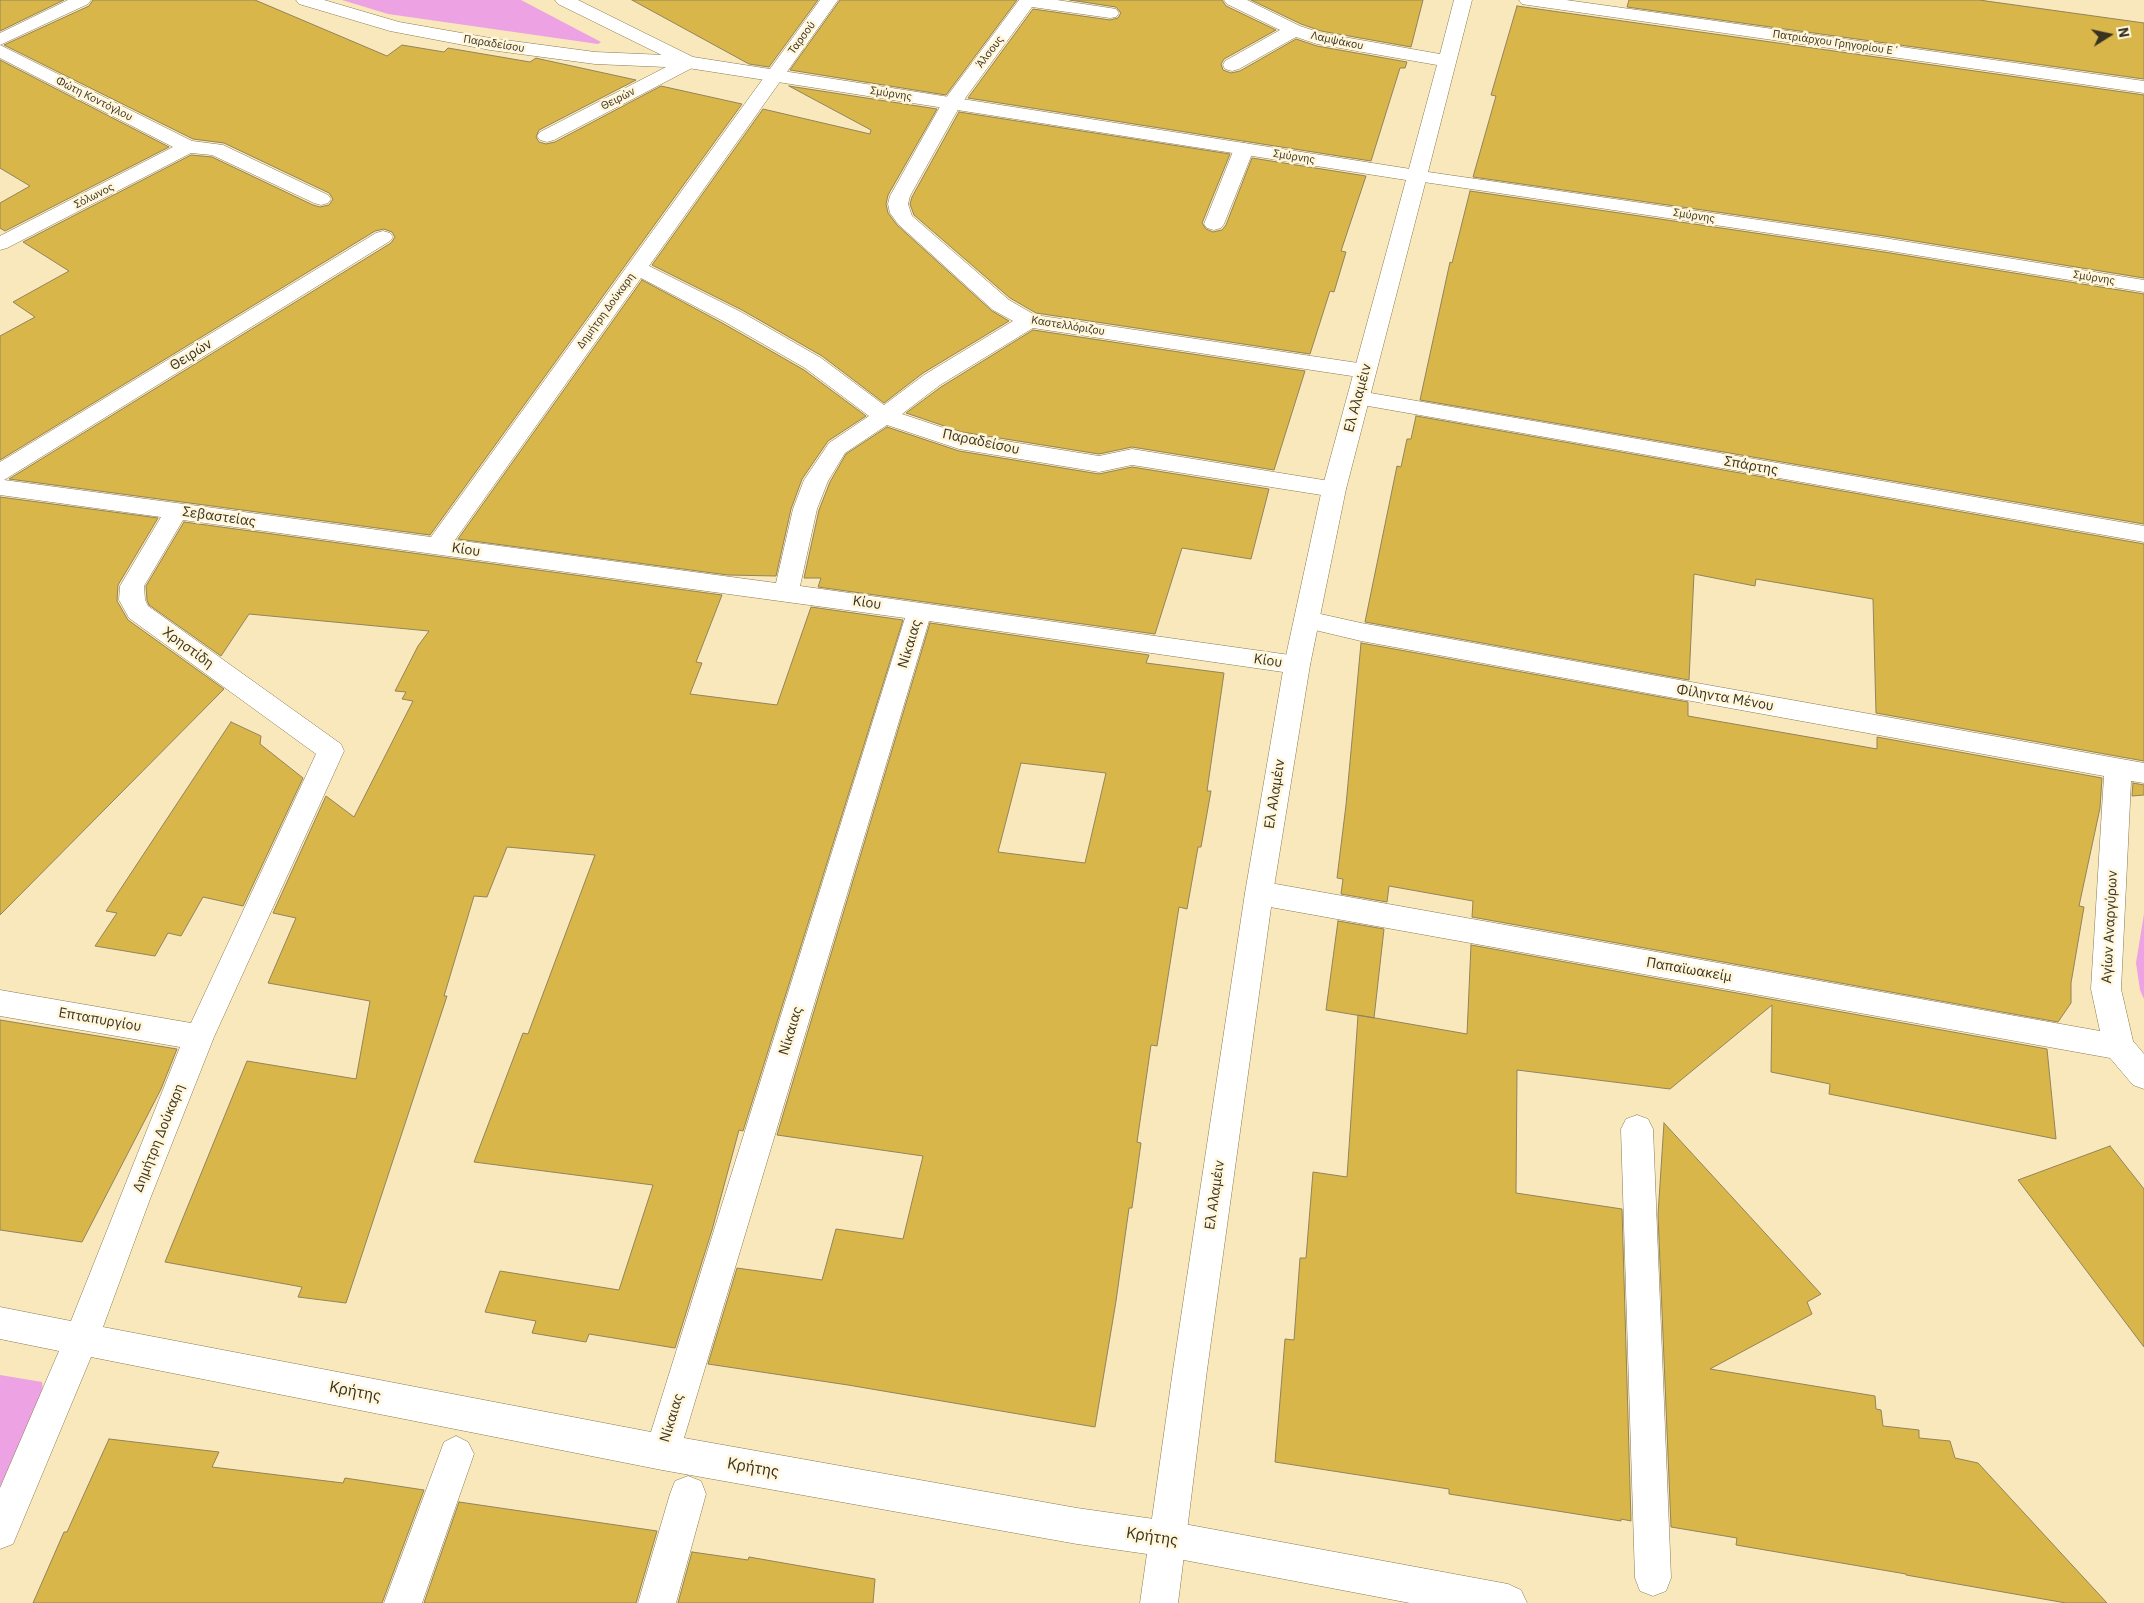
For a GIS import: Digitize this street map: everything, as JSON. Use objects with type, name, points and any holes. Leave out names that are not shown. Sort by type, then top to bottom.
[{"type":"street","points":[[0,40],[82,0]]},
{"type":"street","name":"Παραδείσου","points":[[305,0],[396,27],[490,44],[595,58],[688,62]]},
{"type":"street","points":[[564,0],[688,62]]},
{"type":"street","name":"Ταρσού","points":[[775,76],[829,0]]},
{"type":"street","points":[[1028,0],[1110,13]]},
{"type":"street","name":"Άλσους","points":[[952,104],[1028,0]]},
{"type":"street","name":"Λαμψάκου","points":[[1233,0],[1294,30],[1335,43],[1447,61]]},
{"type":"street","name":"Ελ Αλαμέιν","points":[[1159,1603],[1190,1370],[1259,892],[1296,665],[1334,489],[1464,0]]},
{"type":"street","name":"Πατριάρχου Γρηγορίου Ε΄","points":[[1528,0],[2144,87]]},
{"type":"street","points":[[1232,65],[1294,30]]},
{"type":"street","name":"Φώτη Κοντόγλου","points":[[0,51],[188,147]]},
{"type":"street","name":"Σμύρνης","points":[[688,62],[1417,176],[1884,244],[2144,286]]},
{"type":"street","name":"Θειρών","points":[[547,136],[688,62]]},
{"type":"street","name":"Δημήτρη Δούκαρη","points":[[437,547],[775,76]]},
{"type":"street","name":"Καστελλόριζου","points":[[952,104],[900,196],[898,204],[900,213],[905,220],[1001,305],[1029,321],[1362,385]]},
{"type":"street","points":[[188,147],[216,149],[321,199]]},
{"type":"street","name":"Σόλωνος","points":[[0,244],[188,147]]},
{"type":"street","points":[[1214,224],[1244,149]]},
{"type":"street","name":"Θειρών","points":[[0,474],[382,237]]},
{"type":"street","name":"Παραδείσου","points":[[637,268],[733,317],[813,363],[884,416],[959,441],[1100,464],[1132,457],[1334,489]]},
{"type":"street","points":[[786,592],[805,510],[821,470],[837,448],[932,380],[1029,321]]},
{"type":"street","name":"Σπάρτης","points":[[1362,385],[2144,534]]},
{"type":"street","name":"Σεβαστείας","points":[[0,487],[437,547]]},
{"type":"street","name":"Χρηστίδη","points":[[176,511],[132,586],[132,600],[138,612],[331,751]]},
{"type":"street","name":"Κίου","points":[[437,547],[920,610],[1296,665]]},
{"type":"street","name":"Νίκαιας","points":[[662,1452],[920,610]]},
{"type":"street","name":"Φίληντα Μένου","points":[[1307,620],[1361,632],[2131,771]]},
{"type":"street","name":"Δημήτρη Δούκαρη","points":[[0,1531],[81,1339],[134,1198],[199,1037],[331,751]]},
{"type":"street","name":"Αγίων Αναργύρων","points":[[2131,771],[2106,989],[2119,1047],[2144,1076]]},
{"type":"street","name":"Παπαϊωακείμ","points":[[1259,892],[2119,1047]]},
{"type":"street","name":"Επταπυργίου","points":[[0,1003],[199,1037]]},
{"type":"street","points":[[1637,1129],[1653,1578]]},
{"type":"street","name":"Κρήτης","points":[[0,1322],[662,1452],[1077,1526],[1168,1539],[1508,1603]]},
{"type":"street","points":[[403,1603],[456,1454]]},
{"type":"street","points":[[657,1603],[688,1494]]},
{"type":"shaded area","points":[[342,0],[521,0],[601,42],[598,44],[388,14]]},
{"type":"shaded area","points":[[2144,914],[2144,999],[2140,990],[2136,963]]},
{"type":"shaded area","points":[[0,1375],[42,1382],[43,1392],[0,1487]]},
{"type":"building","points":[[0,0],[64,0],[0,31]]},
{"type":"building","points":[[93,0],[255,0],[387,56],[402,45],[444,52],[448,48],[530,62],[536,58],[636,80],[539,130],[536,137],[539,142],[546,144],[555,142],[661,86],[742,104],[430,535],[9,479],[391,243],[395,237],[392,232],[384,229],[375,231],[0,460],[0,336],[35,317],[13,302],[69,271],[23,242],[191,155],[212,157],[313,205],[320,207],[329,205],[333,199],[329,193],[224,143],[193,139],[4,45],[89,6]]},
{"type":"building","points":[[632,0],[818,0],[769,67],[749,64]]},
{"type":"building","points":[[840,0],[1017,0],[946,95],[790,70]]},
{"type":"building","points":[[1070,0],[1222,0],[1226,6],[1276,30],[1224,59],[1221,64],[1223,70],[1231,73],[1240,71],[1296,39],[1317,46],[1407,62],[1405,68],[1400,68],[1371,161],[968,98],[1033,9],[1110,20],[1118,18],[1121,13],[1116,7]]},
{"type":"building","points":[[1251,0],[1423,0],[1411,47],[1321,31],[1301,24]]},
{"type":"building","points":[[1629,0],[1979,0],[2144,23],[2144,79],[1627,7]]},
{"type":"building","points":[[1517,6],[2144,95],[2144,278],[1884,236],[1473,177],[1496,96],[1491,95]]},
{"type":"building","points":[[0,60],[169,147],[5,231],[0,228],[0,203],[30,186],[0,168]]},
{"type":"building","points":[[789,86],[937,109],[888,195],[886,204],[888,213],[897,225],[992,311],[1009,321],[923,373],[884,403],[822,356],[742,310],[652,265],[763,109],[870,134],[871,130]]},
{"type":"building","points":[[959,112],[1230,154],[1202,223],[1206,229],[1213,232],[1222,230],[1226,225],[1252,158],[1366,176],[1341,251],[1346,252],[1334,292],[1330,291],[1310,354],[1036,313],[1010,298],[914,215],[910,204],[912,197]]},
{"type":"building","points":[[1470,191],[1884,252],[2144,294],[2144,524],[1420,400],[1450,262],[1452,263]]},
{"type":"building","points":[[642,280],[804,370],[866,416],[828,441],[802,479],[791,509],[776,576],[728,575],[458,539]]},
{"type":"building","points":[[1033,330],[1305,371],[1274,470],[1132,447],[1099,454],[962,432],[906,413],[941,387]]},
{"type":"building","points":[[1416,416],[2144,544],[2144,761],[1876,713],[1873,599],[1756,579],[1755,586],[1694,574],[1689,680],[1365,622],[1397,466],[1401,467],[1407,439],[1411,439]]},
{"type":"building","points":[[887,427],[959,451],[1099,474],[1132,467],[1269,489],[1251,559],[1182,548],[1155,634],[818,587],[821,578],[804,578],[819,510],[830,482],[846,454]]},
{"type":"building","points":[[0,497],[158,518],[118,585],[117,601],[128,620],[224,689],[0,915]]},
{"type":"building","points":[[184,522],[722,595],[696,662],[702,663],[690,694],[777,705],[811,607],[903,620],[743,1131],[739,1130],[712,1230],[675,1348],[589,1334],[586,1342],[532,1333],[536,1321],[485,1312],[500,1271],[619,1290],[653,1185],[474,1162],[523,1033],[528,1034],[595,855],[507,847],[487,897],[474,896],[444,996],[447,996],[346,1303],[298,1297],[302,1287],[165,1262],[247,1061],[356,1079],[370,1001],[268,983],[296,918],[273,913],[326,796],[354,817],[413,701],[402,699],[406,692],[395,691],[418,646],[429,631],[249,614],[221,656],[149,605],[147,600],[146,586]]},
{"type":"building","points":[[930,623],[1149,655],[1146,663],[1224,673],[1207,791],[1211,791],[1201,847],[1198,847],[1187,909],[1179,907],[1157,1046],[1151,1045],[1137,1142],[1141,1143],[1132,1208],[1129,1208],[1095,1427],[848,1385],[708,1364],[737,1268],[822,1280],[836,1229],[903,1239],[923,1156],[777,1135]],"holes":[[[1021,763],[1106,773],[1085,863],[998,852]]]},
{"type":"building","points":[[1361,643],[1688,702],[1688,716],[1877,749],[1877,737],[2102,778],[2100,808],[2079,906],[2084,907],[2071,983],[2071,1003],[2058,1022],[1472,917],[1473,901],[1389,886],[1387,902],[1341,894],[1343,879],[1337,878],[1346,805]]},
{"type":"building","points":[[231,722],[261,736],[260,744],[303,778],[243,906],[203,897],[181,936],[168,933],[155,956],[95,946],[117,913],[106,911]]},
{"type":"building","points":[[2133,783],[2144,785],[2144,795],[2132,796]]},
{"type":"building","points":[[1338,921],[1384,929],[1374,1018],[1326,1010]]},
{"type":"building","points":[[1471,945],[2047,1049],[2056,1139],[1829,1094],[1830,1084],[1771,1072],[1772,1005],[1670,1089],[1517,1070],[1516,1193],[1622,1209],[1631,1521],[1449,1494],[1449,1489],[1275,1462],[1285,1339],[1294,1340],[1300,1258],[1306,1258],[1313,1172],[1347,1177],[1358,1015],[1467,1034]]},
{"type":"building","points":[[0,1020],[177,1049],[161,1089],[82,1242],[0,1230]]},
{"type":"building","points":[[1664,1123],[1821,1294],[1807,1302],[1812,1314],[1710,1369],[1875,1396],[1876,1409],[1881,1410],[1883,1426],[1919,1430],[1919,1438],[1950,1441],[1955,1458],[1978,1463],[2107,1603],[2066,1603],[1736,1545],[1737,1538],[1671,1527],[1658,1215]]},
{"type":"building","points":[[2110,1146],[2144,1189],[2144,1347],[2018,1180]]},
{"type":"building","points":[[109,1439],[219,1452],[212,1467],[343,1483],[345,1478],[424,1490],[382,1603],[33,1603],[64,1532],[67,1532]]},
{"type":"building","points":[[459,1502],[657,1531],[636,1603],[424,1603]]},
{"type":"building","points":[[692,1552],[748,1560],[749,1557],[875,1579],[873,1603],[678,1603]]}]
